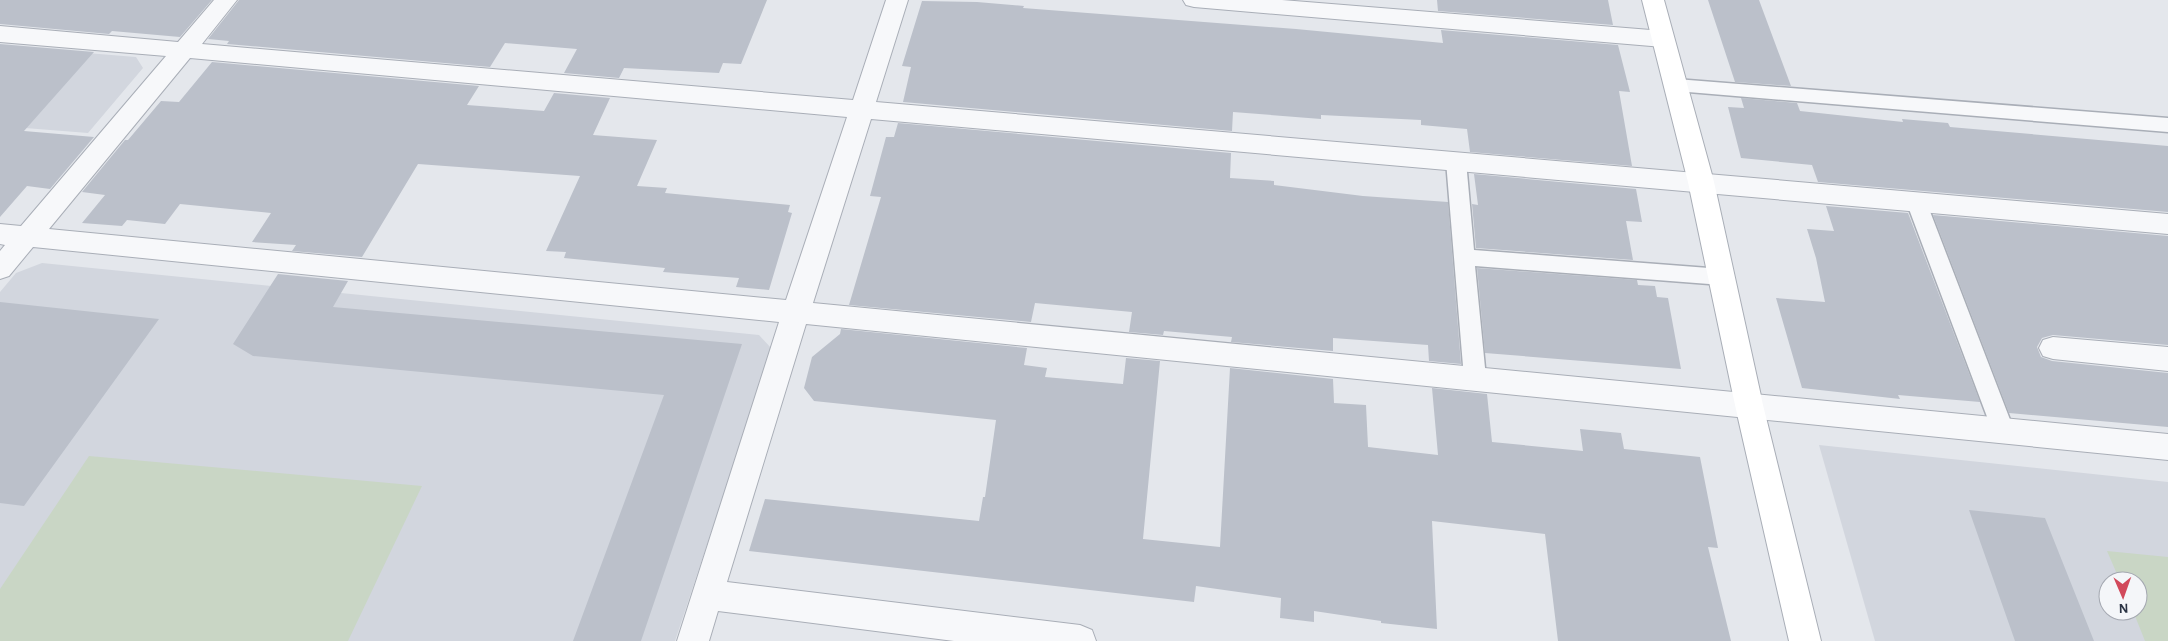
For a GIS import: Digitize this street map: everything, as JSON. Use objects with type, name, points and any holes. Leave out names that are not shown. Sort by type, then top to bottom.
[{"type":"street","points":[[0,269],[226,0]]},
{"type":"street","points":[[693,641],[796,312],[897,0]]},
{"type":"street","points":[[1194,0],[1664,39]]},
{"type":"street","points":[[1653,0],[1702,182],[1750,405],[1806,641]]},
{"type":"street","points":[[0,34],[2168,224]]},
{"type":"street","points":[[0,234],[2168,447]]},
{"type":"street","points":[[2052,348],[2168,359]]},
{"type":"street","points":[[708,594],[1080,641]]},
{"type":"lane","points":[[1676,85],[2168,125]]},
{"type":"lane","points":[[1456,161],[1475,378]]},
{"type":"lane","points":[[1916,201],[2002,430]]},
{"type":"lane","points":[[1465,257],[1722,277]]},
{"type":"shaded area","points":[[0,46],[136,57],[143,68],[88,133],[0,126]]},
{"type":"shaded area","points":[[42,263],[759,335],[772,349],[675,641],[0,641],[0,292],[16,273]]},
{"type":"shaded area","points":[[1819,445],[2168,482],[2168,641],[1875,641]]},
{"type":"green space","points":[[89,456],[422,486],[348,641],[0,641],[0,589]]},
{"type":"green space","points":[[2107,551],[2168,557],[2168,641],[2145,641],[2137,621],[2148,621],[2148,571],[2116,571]]},
{"type":"building","points":[[0,0],[212,0],[180,37],[112,31],[109,34],[0,24]]},
{"type":"building","points":[[239,0],[767,0],[741,64],[723,63],[719,73],[624,68],[619,78],[564,73],[577,49],[505,43],[490,67],[227,44],[229,41],[208,39]]},
{"type":"building","points":[[1437,0],[1608,0],[1613,25],[1438,11]]},
{"type":"building","points":[[1708,0],[1759,0],[1791,86],[1735,82]]},
{"type":"building","points":[[922,1],[977,2],[1024,6],[1023,8],[1296,29],[1443,43],[1441,30],[1618,45],[1630,92],[1619,91],[1632,166],[1470,152],[1467,129],[1421,125],[1421,120],[1321,115],[1321,119],[1233,112],[1232,131],[903,102],[911,67],[902,66]]},
{"type":"building","points":[[0,44],[94,52],[24,131],[94,137],[50,189],[27,186],[0,217]]},
{"type":"building","points":[[212,62],[479,86],[467,105],[544,111],[554,93],[610,98],[593,135],[657,140],[637,186],[667,188],[665,193],[790,205],[788,212],[792,213],[769,290],[736,287],[739,278],[663,272],[665,268],[564,258],[566,252],[546,251],[580,176],[418,164],[362,257],[292,251],[296,245],[252,242],[271,213],[180,204],[165,224],[127,220],[122,226],[82,223],[105,195],[82,192],[125,140],[128,140],[161,101],[179,102]]},
{"type":"building","points":[[1741,98],[1797,103],[1800,111],[1903,122],[1902,119],[1948,123],[1950,127],[2168,146],[2168,212],[1818,182],[1812,165],[1741,158],[1728,107],[1744,108]]},
{"type":"building","points":[[898,123],[1231,153],[1230,178],[1274,181],[1274,185],[1363,196],[1448,202],[1461,364],[1429,361],[1428,345],[1333,338],[1333,351],[1231,342],[1232,337],[1164,331],[1163,335],[1129,332],[1132,312],[1035,303],[1031,322],[849,305],[881,197],[870,196],[886,137],[894,137]]},
{"type":"building","points":[[1474,174],[1636,189],[1642,222],[1626,221],[1633,260],[1476,248],[1472,204],[1478,205]]},
{"type":"building","points":[[1826,206],[1908,213],[1980,402],[1898,395],[1900,399],[1802,388],[1776,298],[1825,302],[1816,258],[1807,229],[1834,231]]},
{"type":"building","points":[[1933,215],[2168,236],[2168,345],[2053,335],[2042,338],[2037,347],[2041,357],[2052,361],[2168,373],[2168,427],[2009,413]]},
{"type":"building","points":[[1477,268],[1637,280],[1638,285],[1655,286],[1657,297],[1668,298],[1681,369],[1485,353]]},
{"type":"building","points":[[278,274],[348,281],[333,307],[742,344],[641,641],[573,641],[664,395],[253,356],[233,344]]},
{"type":"building","points":[[0,302],[159,319],[24,506],[0,503]]},
{"type":"building","points":[[841,329],[1027,348],[1024,365],[1047,368],[1045,377],[1123,384],[1126,358],[1160,361],[1143,539],[1220,547],[1230,368],[1333,379],[1334,403],[1366,405],[1368,447],[1438,455],[1432,388],[1487,394],[1492,442],[1583,451],[1580,429],[1621,433],[1624,449],[1700,457],[1718,548],[1708,547],[1731,641],[1558,641],[1545,534],[1432,521],[1437,629],[1381,623],[1381,621],[1314,611],[1314,622],[1280,618],[1281,598],[1196,586],[1194,602],[749,551],[765,499],[979,521],[983,497],[985,497],[996,420],[814,401],[804,388],[812,357],[840,334]]},
{"type":"building","points":[[1969,510],[2045,518],[2094,641],[2015,641]]}]
